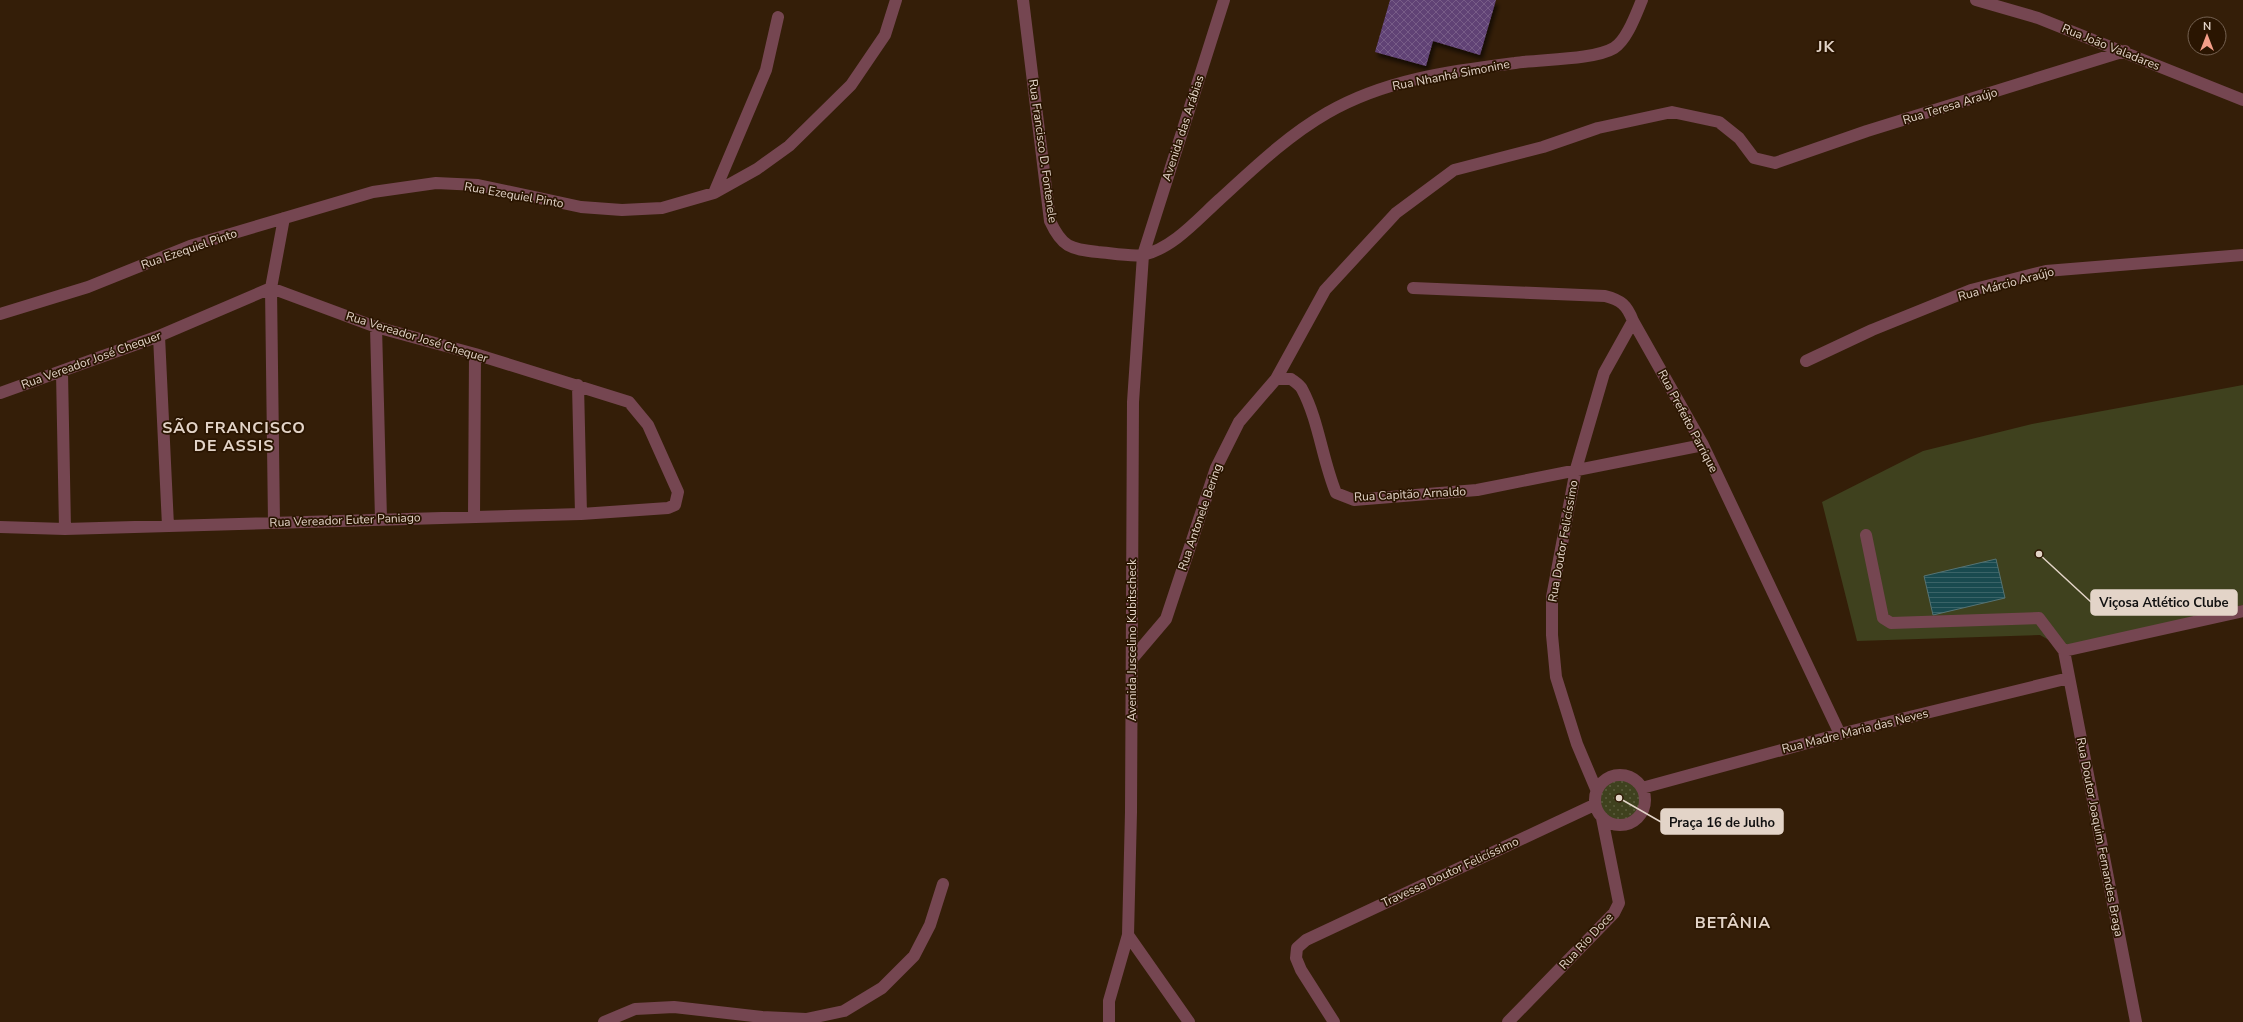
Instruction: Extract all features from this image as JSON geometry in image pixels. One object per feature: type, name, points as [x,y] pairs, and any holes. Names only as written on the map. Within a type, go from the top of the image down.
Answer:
[{"type":"street","name":"Rua Ezequiel Pinto","points":[[0,314],[88,287],[190,246],[373,192],[436,183],[478,185],[581,207],[622,210],[662,208],[714,193],[758,169],[789,146],[851,85],[885,35],[896,0]]},
{"type":"street","name":"Rua Francisco D. Fontenele","points":[[1023,0],[1050,221],[1057,238],[1069,247],[1085,251],[1142,255]]},
{"type":"street","name":"Avenida das Arábias","points":[[1142,255],[1224,0]]},
{"type":"street","name":"Rua Nhanhá Simonine","points":[[1142,255],[1173,241],[1279,146],[1327,113],[1378,88],[1441,74],[1602,52],[1615,47],[1629,30],[1642,0]]},
{"type":"street","name":"Rua João Valadares","points":[[1976,0],[2038,18],[2125,51],[2243,100]]},
{"type":"street","points":[[714,193],[766,70],[778,17]]},
{"type":"street","name":"Rua Teresa Araújo","points":[[1775,163],[1868,131],[2125,51]]},
{"type":"street","name":"Rua Antonele Bering","points":[[1132,659],[1166,619],[1216,468],[1239,422],[1276,379],[1326,290],[1396,213],[1454,170],[1543,147],[1598,128],[1672,112],[1719,122],[1740,138],[1754,158],[1775,163]]},
{"type":"street","points":[[274,523],[271,288],[284,218]]},
{"type":"street","name":"Avenida Juscelino Kubitscheck","points":[[1109,1022],[1109,1001],[1128,935],[1132,659],[1133,402],[1142,255]]},
{"type":"street","name":"Rua Márcio Araújo","points":[[1806,361],[1872,330],[1971,290],[2046,271],[2243,255]]},
{"type":"street","name":"Rua Vereador José Chequer","points":[[0,393],[159,336],[271,288],[376,327],[475,354],[629,402],[648,425],[678,492]]},
{"type":"street","name":"Rua Prefeito Parrique","points":[[1413,288],[1605,296],[1620,300],[1628,308],[1633,321],[1703,445],[1840,734]]},
{"type":"street","name":"Rua Doutor Felicíssimo","points":[[1596,789],[1577,744],[1556,677],[1552,635],[1552,597],[1576,469],[1604,373],[1633,321]]},
{"type":"street","points":[[376,327],[381,519]]},
{"type":"street","points":[[159,336],[168,526]]},
{"type":"street","points":[[474,516],[475,354]]},
{"type":"street","points":[[62,372],[65,529]]},
{"type":"street","name":"Rua Capitão Arnaldo","points":[[1276,379],[1291,379],[1302,388],[1313,417],[1328,474],[1336,492],[1354,500],[1477,490],[1576,469],[1703,445]]},
{"type":"street","points":[[578,385],[581,514]]},
{"type":"street","name":"Rua Vereador Euter Paniago","points":[[0,527],[65,529],[581,514],[668,508],[675,505],[678,492]]},
{"type":"street","points":[[1866,535],[1883,618],[1892,623],[2038,618],[2064,651],[2243,611]]},
{"type":"street","name":"Rua Doutor Joaquim Fernandes Braga","points":[[2064,651],[2136,1022]]},
{"type":"street","name":"Rua Madre Maria das Neves","points":[[1642,788],[1840,734],[2069,678]]},
{"type":"street","points":[[1623,775],[1631,777],[1642,788],[1645,804],[1642,811],[1632,823],[1616,825],[1602,818],[1594,805],[1596,789],[1608,778],[1623,775]]},
{"type":"street","name":"Travessa Doutor Felicíssimo","points":[[1334,1022],[1296,958],[1297,948],[1306,940],[1594,805]]},
{"type":"street","name":"Rua Rio Doce","points":[[1508,1022],[1614,913],[1619,903],[1602,818]]},
{"type":"street","points":[[604,1022],[635,1009],[674,1007],[762,1017],[806,1018],[844,1011],[882,988],[914,956],[930,925],[943,884]]},
{"type":"street","points":[[1128,935],[1189,1022]]},
{"type":"green space","points":[[2243,385],[2243,605],[2063,648],[2040,635],[1857,641],[1822,502],[1923,451],[2032,424]]},
{"type":"green space","points":[[1620,779],[1641,788],[1642,800],[1638,810],[1631,817],[1622,821],[1612,821],[1604,817],[1598,808],[1597,795],[1606,783]]},
{"type":"water","points":[[1996,559],[2005,598],[1933,615],[1924,576]]},
{"type":"building","points":[[1390,0],[1496,0],[1480,55],[1433,41],[1426,66],[1375,52]]},
{"type":"place","name":"Viçosa Atlético Clube","points":[[2039,554]]},
{"type":"place","name":"Praça 16 de Julho","points":[[1619,798]]},
{"type":"district","name":"JK","points":[[1826,47]]},
{"type":"district","name":"SÃO FRANCISCO DE ASSIS","points":[[234,437]]},
{"type":"district","name":"BETÂNIA","points":[[1733,923]]}]
